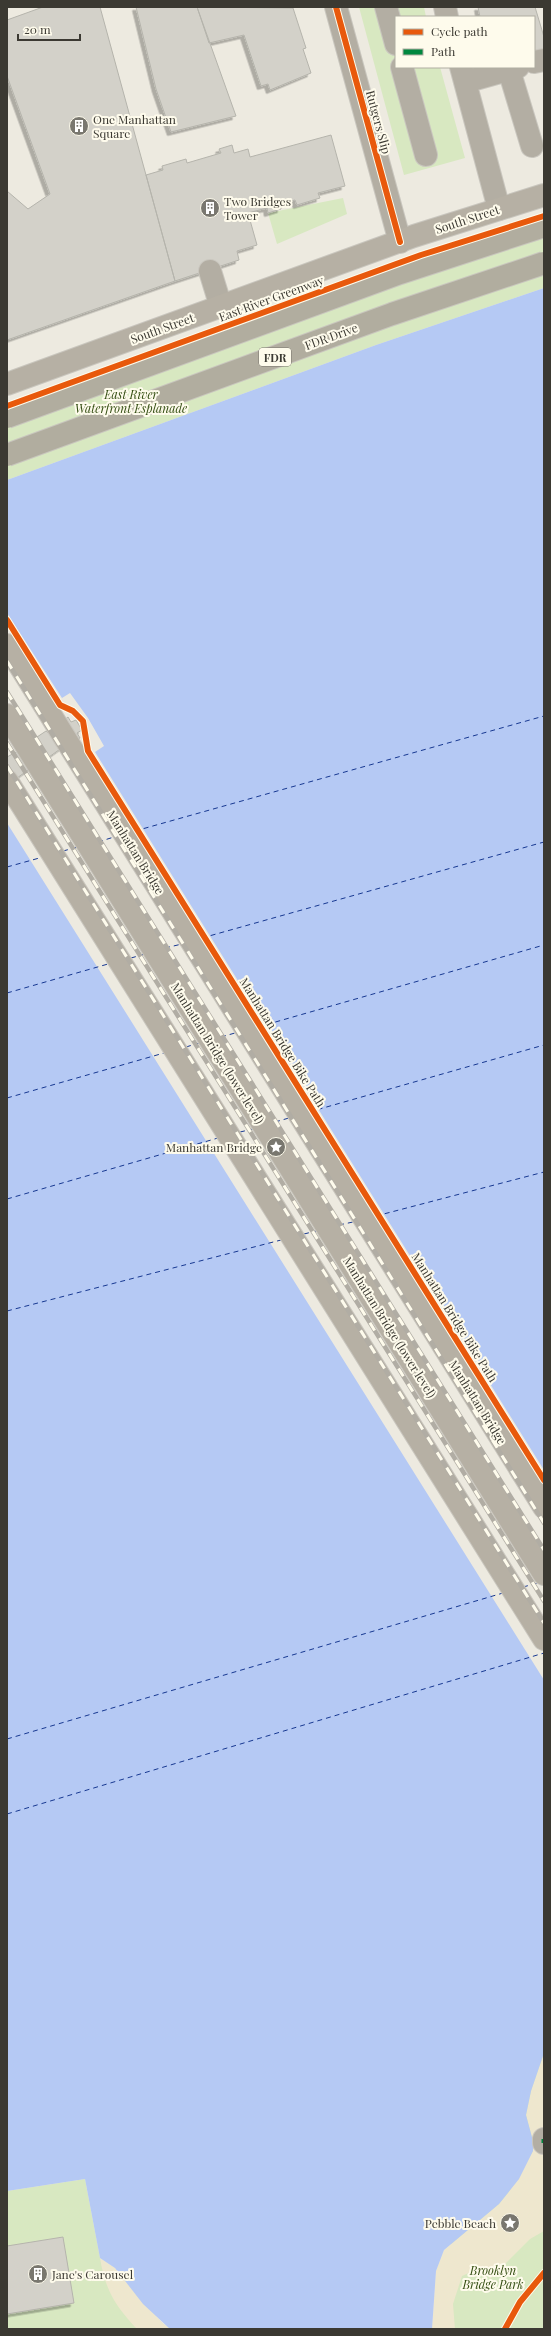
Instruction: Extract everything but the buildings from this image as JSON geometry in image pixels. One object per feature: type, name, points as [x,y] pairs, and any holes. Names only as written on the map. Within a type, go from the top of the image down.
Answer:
[{"type":"highway","points":[[7,417],[400,273],[544,226]]},
{"type":"highway","name":"FDR Drive","points":[[7,455],[384,317],[544,263]]},
{"type":"main road","name":"South Street","points":[[7,384],[400,242],[544,195]]},
{"type":"main road","name":"Manhattan Bridge","points":[[7,645],[544,1507]]},
{"type":"main road","name":"Manhattan Bridge (lower level)","points":[[7,715],[544,1574]]},
{"type":"main road","points":[[7,781],[544,1639]]},
{"type":"street","name":"Rutgers Slip","points":[[336,7],[400,242]]},
{"type":"street","points":[[386,7],[395,40]]},
{"type":"street","points":[[402,68],[426,155]]},
{"type":"street","points":[[499,209],[463,75],[514,68],[532,146]]},
{"type":"street","points":[[210,271],[221,307]]},
{"type":"green space","points":[[359,7],[424,7],[426,16],[395,16],[395,68],[440,68],[465,158],[404,175]]},
{"type":"green space","points":[[343,198],[347,214],[277,244],[268,213]]},
{"type":"green space","name":"East River Waterfront Esplanade","points":[[544,222],[544,288],[376,345],[7,480],[7,411]]},
{"type":"green space","name":"Brooklyn Bridge Park","points":[[544,2053],[544,2329],[432,2329],[451,2244]]},
{"type":"green space","points":[[85,2179],[100,2258],[162,2323],[170,2329],[7,2329],[7,2191]]},
{"type":"sand","points":[[544,2053],[544,2231],[530,2239],[490,2279],[486,2272],[475,2270],[462,2276],[453,2304],[455,2329],[432,2329],[436,2271],[444,2250],[499,2204],[508,2193],[533,2151],[533,2141],[526,2115],[531,2091]]},
{"type":"sand","points":[[100,2258],[115,2268],[162,2323],[170,2329],[137,2329],[123,2313],[112,2296],[105,2279]]},
{"type":"water","points":[[544,288],[544,2053],[531,2091],[526,2115],[533,2141],[533,2151],[519,2179],[499,2204],[444,2250],[436,2271],[432,2329],[170,2329],[143,2304],[115,2268],[100,2258],[85,2179],[7,2191],[7,480],[376,345]]},
{"type":"pier","name":"Manhattan Bridge","points":[[7,613],[62,698],[70,693],[88,718],[104,746],[95,752],[544,1470],[544,1680],[7,823]]},
{"type":"ferry route","points":[[135,831],[544,716]]},
{"type":"ferry route","points":[[98,842],[114,837]]},
{"type":"ferry route","points":[[202,938],[544,842]]},
{"type":"ferry route","points":[[63,851],[78,847]]},
{"type":"ferry route","points":[[7,867],[43,857]]},
{"type":"ferry route","points":[[165,948],[182,944]]},
{"type":"ferry route","points":[[258,1027],[544,945]]},
{"type":"ferry route","points":[[131,958],[145,954]]},
{"type":"ferry route","points":[[7,993],[108,964]]},
{"type":"ferry route","points":[[221,1037],[235,1033]]},
{"type":"ferry route","points":[[186,1047],[199,1043]]},
{"type":"ferry route","points":[[309,1112],[544,1045]]},
{"type":"ferry route","points":[[7,1098],[164,1053]]},
{"type":"ferry route","points":[[275,1122],[289,1118]]},
{"type":"ferry route","points":[[240,1132],[253,1129]]},
{"type":"ferry route","points":[[7,1199],[218,1138]]},
{"type":"ferry route","points":[[376,1216],[544,1172]]},
{"type":"ferry route","points":[[339,1225],[353,1222]]},
{"type":"ferry route","points":[[304,1234],[316,1231]]},
{"type":"ferry route","points":[[7,1311],[281,1240]]},
{"type":"ferry route","points":[[523,1587],[538,1583]]},
{"type":"ferry route","points":[[7,1739],[503,1593]]},
{"type":"ferry route","points":[[7,1814],[544,1653]]},
{"type":"railway","points":[[7,661],[544,1523]]},
{"type":"railway","points":[[7,692],[544,1550]]},
{"type":"railway","points":[[7,743],[544,1601]]},
{"type":"railway","points":[[7,766],[544,1623]]},
{"type":"cycle path","points":[[336,7],[400,242]]},
{"type":"cycle path","name":"East River Greenway","points":[[7,406],[421,255],[544,216]]},
{"type":"cycle path","name":"Manhattan Bridge Bike Path","points":[[7,620],[60,705],[73,711],[83,721],[88,751],[544,1480]]},
{"type":"cycle path","points":[[505,2329],[520,2302],[544,2273]]},
{"type":"place","name":"One Manhattan Square","points":[[79,126]]},
{"type":"place","name":"Two Bridges Tower","points":[[210,208]]},
{"type":"place","name":"Manhattan Bridge","points":[[276,1147]]},
{"type":"place","name":"Pebble Beach","points":[[510,2223]]},
{"type":"place","name":"Jane's Carousel","points":[[38,2274]]}]
